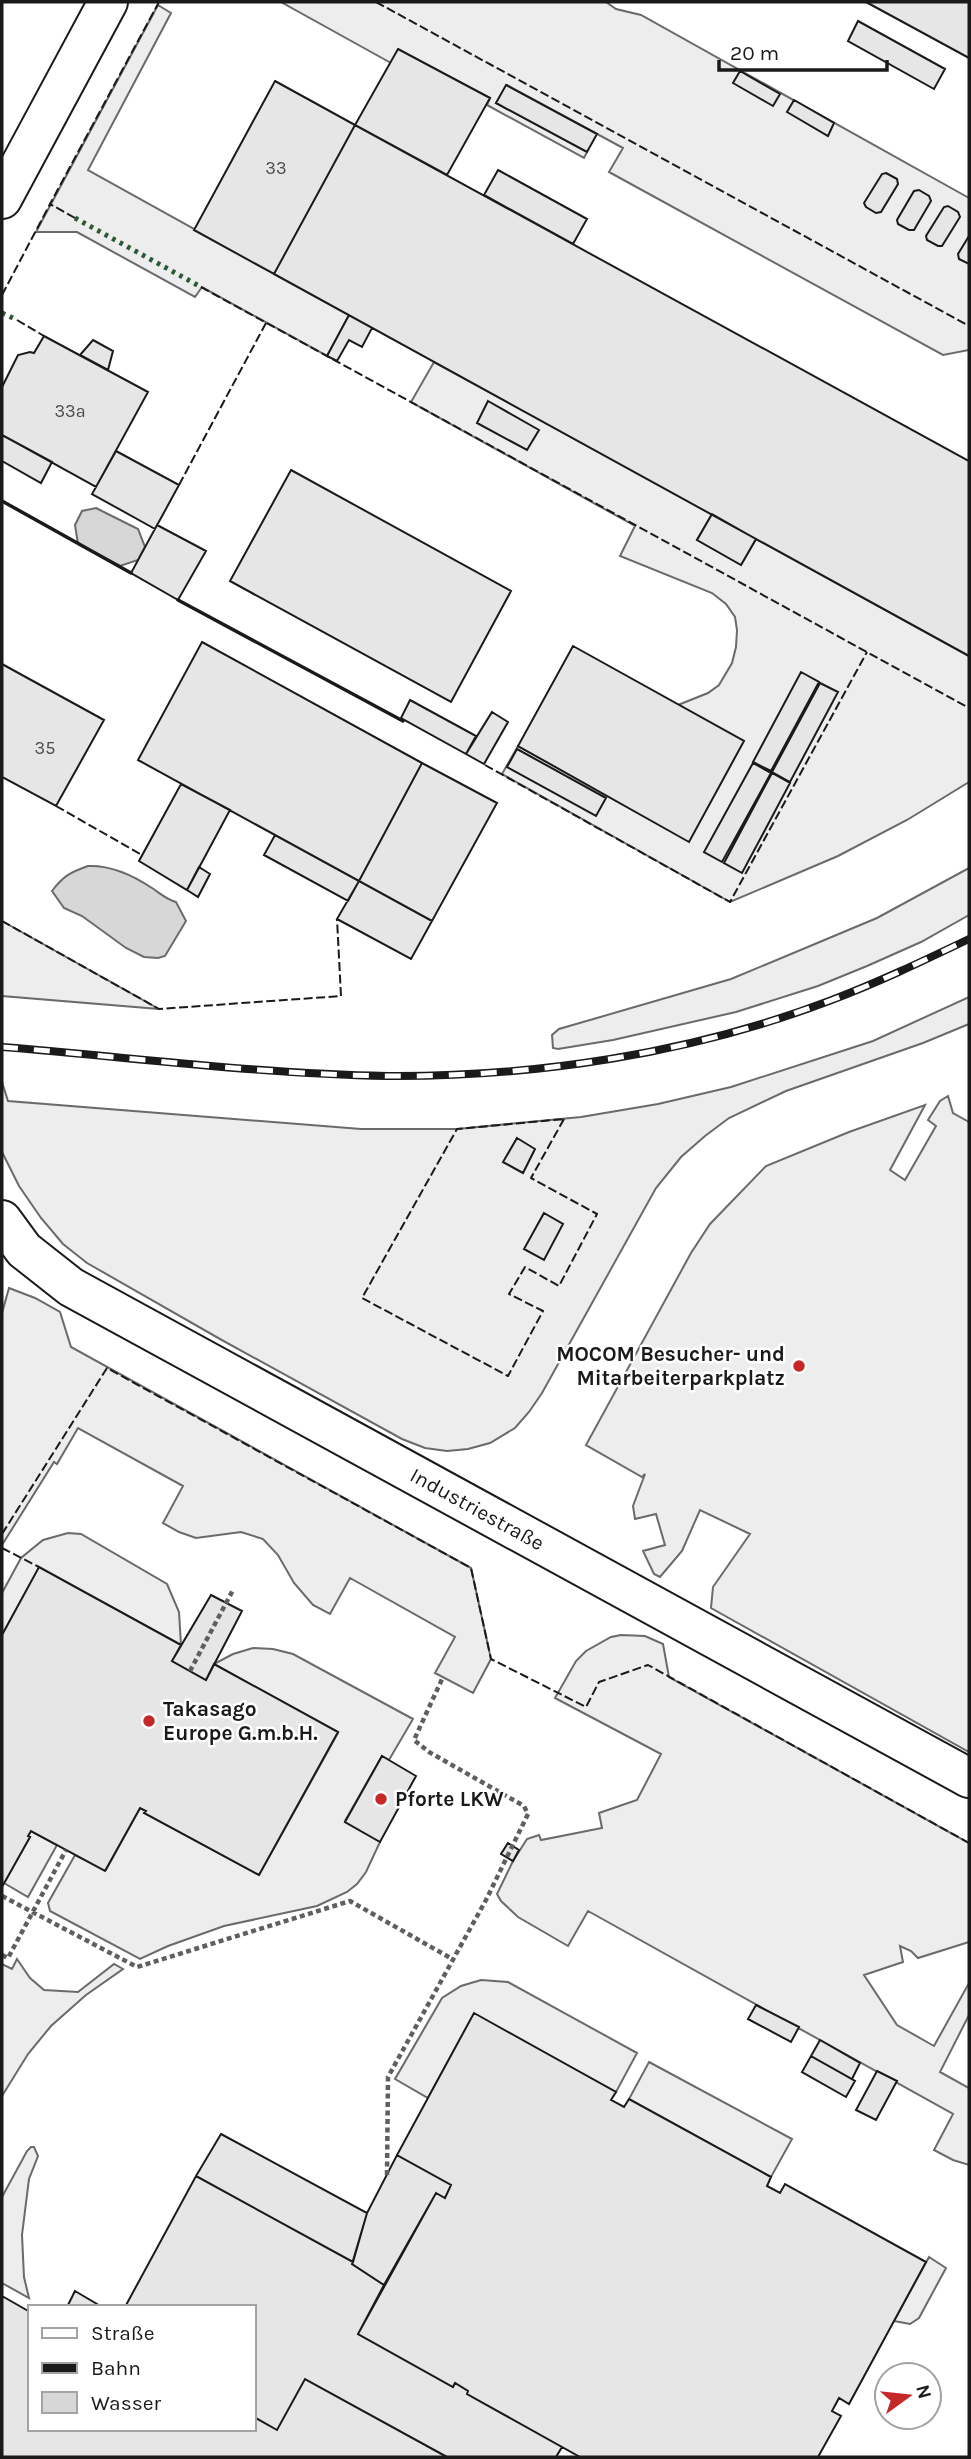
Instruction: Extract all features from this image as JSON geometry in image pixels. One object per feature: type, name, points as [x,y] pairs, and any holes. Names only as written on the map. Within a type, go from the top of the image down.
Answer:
[{"type":"street","points":[[2,199],[108,2]]},
{"type":"street","name":"Industriestraße","points":[[2,1220],[24,1250],[71,1287],[969,1778]]},
{"type":"path","points":[[190,1671],[233,1590]]},
{"type":"path","points":[[387,2175],[388,2077],[486,1900],[528,1814],[524,1806],[429,1752],[414,1740],[443,1678]]},
{"type":"path","points":[[2,1955],[8,1958],[66,1850]]},
{"type":"path","points":[[2,1896],[137,1967],[350,1901],[454,1959]]},
{"type":"shaded area","points":[[281,2],[606,2],[616,9],[641,15],[969,198],[969,350],[943,355],[609,172],[623,148],[507,85],[496,103],[587,152],[584,158],[487,105],[490,98],[398,50],[391,63]]},
{"type":"shaded area","points":[[158,5],[171,13],[88,170],[349,315],[327,356],[202,287],[195,297],[77,232],[36,232]]},
{"type":"shaded area","points":[[434,362],[712,514],[697,540],[741,565],[756,539],[969,656],[969,782],[907,820],[838,856],[730,902],[502,774],[518,746],[689,841],[678,705],[708,693],[719,685],[732,663],[736,647],[735,617],[726,604],[712,593],[620,556],[635,526],[411,402]]},
{"type":"shaded area","points":[[969,868],[969,915],[921,942],[867,966],[818,986],[736,1012],[613,1040],[553,1048],[552,1035],[559,1029],[731,979],[877,918]]},
{"type":"shaded area","points":[[2,921],[159,1009],[2,996]]},
{"type":"shaded area","points":[[969,997],[969,1024],[786,1091],[729,1118],[681,1157],[656,1188],[529,1412],[515,1428],[490,1443],[468,1449],[447,1451],[425,1448],[402,1439],[87,1263],[63,1244],[41,1218],[19,1186],[2,1152],[2,1082],[8,1101],[361,1129],[457,1129],[581,1117],[658,1104],[731,1087],[873,1041]]},
{"type":"shaded area","name":"MOCOM Besucher- und Mitarbeiterparkplatz","points":[[948,1096],[953,1113],[969,1122],[969,1752],[711,1608],[713,1587],[750,1534],[700,1510],[682,1551],[660,1577],[654,1574],[643,1551],[665,1545],[656,1514],[635,1519],[633,1506],[645,1474],[642,1477],[586,1445],[691,1253],[710,1224],[766,1166],[925,1105],[890,1170],[905,1180],[936,1126],[928,1120],[940,1101]]},
{"type":"shaded area","points":[[9,1288],[60,1312],[71,1347],[471,1568],[491,1659],[473,1693],[435,1673],[455,1637],[350,1578],[330,1614],[313,1605],[294,1583],[278,1555],[263,1539],[241,1532],[196,1538],[179,1532],[163,1523],[183,1486],[78,1428],[2,1545],[2,1313]]},
{"type":"shaded area","points":[[68,1533],[81,1534],[167,1584],[179,1612],[181,1645],[39,1568],[2,1635],[2,1593],[21,1558],[43,1540]]},
{"type":"shaded area","points":[[645,1636],[663,1644],[669,1677],[969,1843],[969,1942],[918,1958],[900,1946],[903,1962],[864,1975],[897,2025],[934,2046],[969,1983],[969,2015],[940,2072],[969,2088],[969,2165],[934,2150],[953,2114],[588,1911],[568,1946],[518,1917],[501,1901],[497,1894],[527,1839],[539,1835],[541,1840],[602,1828],[599,1813],[637,1800],[661,1754],[555,1698],[576,1661],[586,1651],[611,1637]]},
{"type":"shaded area","points":[[253,1648],[293,1654],[413,1719],[389,1760],[382,1756],[345,1821],[380,1842],[366,1872],[357,1884],[347,1892],[317,1906],[224,1926],[140,1959],[50,1911],[48,1903],[75,1855],[106,1870],[140,1808],[259,1875],[338,1733],[214,1664]]},
{"type":"shaded area","points":[[31,1831],[57,1845],[28,1897],[4,1883]]},
{"type":"shaded area","points":[[17,1959],[30,1978],[44,1990],[78,1992],[114,1964],[123,1969],[86,1995],[51,2026],[28,2054],[2,2096],[2,1964],[12,1969]]},
{"type":"shaded area","points":[[481,1980],[508,1982],[637,2053],[616,2092],[474,2014],[428,2098],[395,2079],[442,1998],[461,1986]]},
{"type":"shaded area","points":[[649,2062],[792,2139],[771,2177],[629,2099]]},
{"type":"shaded area","points":[[31,2147],[34,2147],[38,2156],[29,2179],[22,2235],[24,2277],[29,2298],[2,2283],[2,2197]]},
{"type":"shaded area","points":[[929,2257],[946,2268],[919,2318],[910,2324],[894,2321]]},
{"type":"water","points":[[96,508],[138,529],[145,547],[138,560],[120,566],[78,544],[75,525],[82,511]]},
{"type":"water","points":[[88,866],[122,872],[176,902],[186,921],[165,956],[144,957],[126,948],[82,916],[64,908],[52,891],[68,875]]},
{"type":"building","points":[[866,2],[969,2],[969,58]]},
{"type":"building","points":[[858,21],[945,69],[934,89],[848,41]]},
{"type":"building","points":[[398,49],[490,98],[447,175],[355,125]]},
{"type":"building","points":[[740,71],[780,94],[773,106],[733,83]]},
{"type":"building","points":[[275,81],[355,125],[274,274],[194,230]]},
{"type":"building","points":[[506,85],[597,134],[587,152],[496,103]]},
{"type":"building","points":[[794,100],[834,123],[828,136],[787,112]]},
{"type":"building","points":[[355,125],[969,461],[969,656],[274,274]]},
{"type":"building","points":[[498,170],[587,219],[573,244],[484,195]]},
{"type":"building","points":[[886,173],[897,179],[898,184],[881,212],[876,213],[864,203],[882,174]]},
{"type":"building","points":[[919,190],[929,196],[931,201],[914,230],[909,230],[898,224],[897,220],[914,191]]},
{"type":"building","points":[[948,206],[958,212],[960,217],[942,246],[938,246],[927,240],[926,236],[944,207]]},
{"type":"building","points":[[969,236],[969,264],[959,259],[958,254]]},
{"type":"building","points":[[349,315],[372,328],[362,347],[349,340],[337,361],[327,356]]},
{"type":"building","points":[[44,336],[148,392],[96,487],[2,435],[2,387],[18,355],[34,353]]},
{"type":"building","points":[[93,340],[113,351],[108,370],[80,355]]},
{"type":"building","points":[[488,401],[539,430],[527,450],[477,423]]},
{"type":"building","points":[[2,435],[52,462],[41,483],[2,461]]},
{"type":"building","points":[[116,451],[179,485],[155,529],[92,494]]},
{"type":"building","points":[[291,470],[511,591],[451,702],[230,581]]},
{"type":"building","points":[[712,514],[756,539],[741,565],[697,540]]},
{"type":"building","points":[[157,525],[206,551],[178,600],[131,573]]},
{"type":"building","points":[[202,642],[422,763],[359,881],[138,760]]},
{"type":"building","points":[[573,646],[744,741],[689,842],[518,746]]},
{"type":"building","points":[[2,664],[104,720],[56,806],[2,777]]},
{"type":"building","points":[[801,672],[819,682],[771,771],[753,762]]},
{"type":"building","points":[[820,683],[838,692],[790,782],[772,772]]},
{"type":"building","points":[[410,700],[476,736],[466,754],[401,718]]},
{"type":"building","points":[[492,712],[508,722],[484,764],[466,754]]},
{"type":"building","points":[[517,749],[606,798],[596,816],[507,767]]},
{"type":"building","points":[[422,763],[497,803],[432,921],[359,881]]},
{"type":"building","points":[[753,763],[771,773],[722,862],[704,852]]},
{"type":"building","points":[[772,773],[790,783],[742,873],[724,863]]},
{"type":"building","points":[[181,784],[230,810],[187,890],[139,861]]},
{"type":"building","points":[[275,835],[359,881],[348,901],[264,855]]},
{"type":"building","points":[[199,867],[210,874],[198,897],[187,890]]},
{"type":"building","points":[[359,881],[432,921],[411,959],[337,919]]},
{"type":"building","points":[[517,1138],[535,1149],[523,1173],[503,1162]]},
{"type":"building","points":[[544,1213],[563,1224],[544,1260],[524,1249]]},
{"type":"building","points":[[39,1567],[181,1645],[172,1661],[206,1680],[214,1664],[338,1732],[259,1875],[144,1813],[146,1811],[140,1808],[105,1871],[31,1831],[2,1887],[2,1635]]},
{"type":"building","points":[[211,1595],[242,1611],[206,1680],[172,1661]]},
{"type":"building","name":"Pforte LKW","points":[[382,1756],[416,1776],[380,1842],[345,1822]]},
{"type":"building","points":[[508,1843],[519,1850],[513,1861],[501,1854]]},
{"type":"building","points":[[756,2005],[799,2027],[791,2042],[748,2019]]},
{"type":"building","points":[[474,2013],[616,2092],[611,2100],[624,2107],[629,2099],[771,2177],[767,2186],[780,2193],[785,2184],[926,2262],[849,2404],[839,2398],[832,2411],[841,2416],[818,2457],[580,2457],[467,2394],[468,2391],[455,2383],[453,2387],[358,2334],[436,2193],[445,2198],[451,2185],[397,2155]]},
{"type":"building","points":[[820,2040],[860,2063],[852,2079],[811,2056]]},
{"type":"building","points":[[811,2056],[855,2081],[846,2097],[802,2072]]},
{"type":"building","points":[[877,2071],[897,2081],[876,2120],[856,2110]]},
{"type":"building","points":[[221,2134],[367,2213],[353,2262],[196,2176]]},
{"type":"building","points":[[397,2155],[451,2185],[445,2198],[436,2193],[384,2285],[352,2264],[367,2213]]},
{"type":"building","points":[[196,2176],[353,2262],[352,2264],[384,2285],[358,2334],[453,2387],[455,2383],[468,2391],[467,2394],[562,2447],[556,2457],[447,2457],[305,2379],[277,2430],[256,2418],[256,2305],[126,2305]]},
{"type":"building","points":[[75,2291],[99,2305],[68,2305]]},
{"type":"building","points":[[2,2296],[28,2311],[28,2431],[256,2431],[256,2418],[277,2430],[305,2379],[447,2457],[2,2457]]},
{"type":"railway","points":[[2,1047],[339,1075],[443,1075],[555,1067],[667,1048],[776,1019],[865,987],[969,939]]},
{"type":"hedge","points":[[75,218],[201,287]]},
{"type":"hedge","points":[[2,313],[17,320]]},
{"type":"fence","points":[[75,218],[50,204],[159,2]]},
{"type":"fence","points":[[376,2],[969,326]]},
{"type":"fence","points":[[2,295],[50,204]]},
{"type":"fence","points":[[201,287],[969,708]]},
{"type":"fence","points":[[17,320],[44,336]]},
{"type":"fence","points":[[179,485],[266,323]]},
{"type":"fence","points":[[485,765],[730,902],[867,652]]},
{"type":"fence","points":[[56,806],[142,855]]},
{"type":"fence","points":[[2,921],[159,1009],[341,996],[337,919]]},
{"type":"fence","points":[[564,1119],[531,1178],[597,1214],[559,1286],[525,1267],[509,1294],[543,1311],[508,1376],[362,1298],[457,1129],[564,1119]]},
{"type":"fence","points":[[2,1534],[107,1368],[471,1568],[491,1659],[586,1707],[599,1682],[648,1665],[969,1843]]},
{"type":"fence","points":[[2,1548],[39,1567]]},
{"type":"wall","points":[[2,501],[131,573]]},
{"type":"wall","points":[[178,600],[403,721]]},
{"type":"place","name":"MOCOM Besucher- und Mitarbeiterparkplatz","points":[[799,1366]]},
{"type":"place","name":"Takasago Europe G.m.b.H.","points":[[149,1721]]},
{"type":"place","name":"Pforte LKW","points":[[381,1799]]}]
